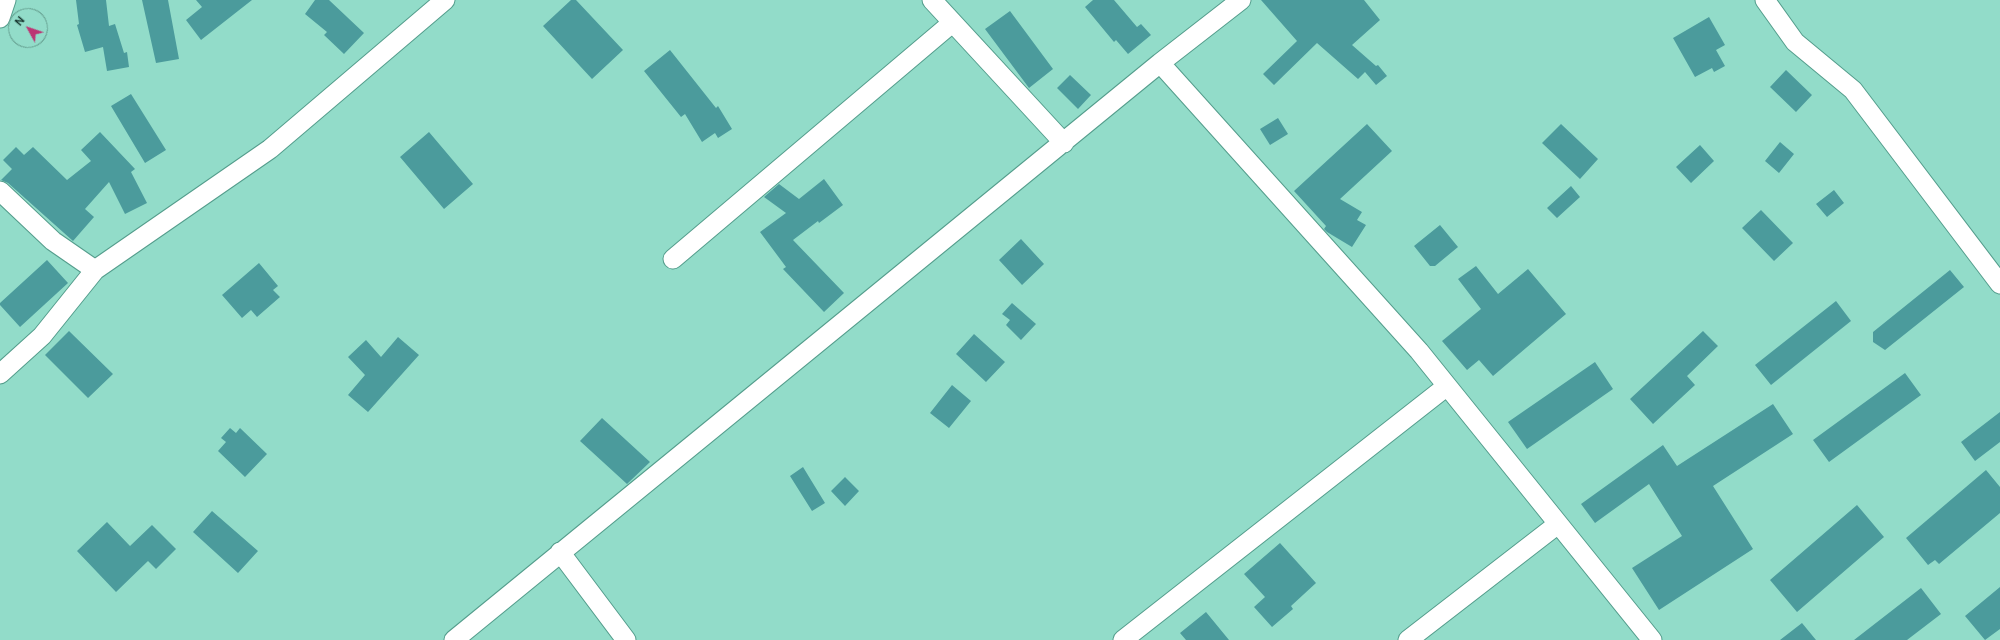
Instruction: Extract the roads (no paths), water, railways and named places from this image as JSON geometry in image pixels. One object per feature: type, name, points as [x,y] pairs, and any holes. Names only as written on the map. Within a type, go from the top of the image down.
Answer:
[{"type":"street","points":[[0,18],[6,0]]},
{"type":"street","points":[[0,374],[42,336],[95,270],[270,150],[444,0]]},
{"type":"street","points":[[932,0],[1064,143]]},
{"type":"street","points":[[454,640],[1160,63],[1241,0]]},
{"type":"street","points":[[1765,0],[1795,42],[1853,90],[2000,284]]},
{"type":"street","points":[[673,259],[952,23]]},
{"type":"street","points":[[1160,63],[1418,351],[1652,640]]},
{"type":"street","points":[[0,191],[53,241],[95,270]]},
{"type":"street","points":[[1123,640],[1447,386]]},
{"type":"street","points":[[1408,640],[1558,524]]},
{"type":"street","points":[[560,552],[626,640]]}]
